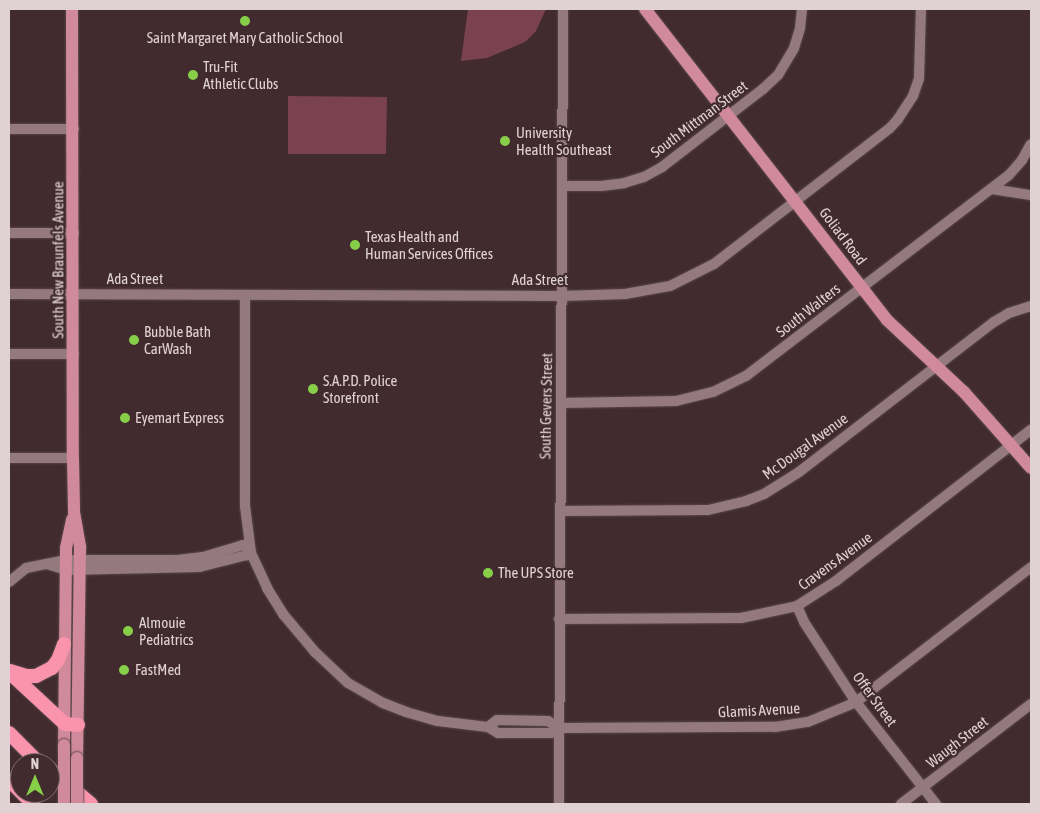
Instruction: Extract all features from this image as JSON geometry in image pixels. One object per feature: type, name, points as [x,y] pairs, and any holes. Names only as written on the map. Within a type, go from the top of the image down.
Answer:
[{"type":"highway","points":[[9,671],[26,676],[36,676],[52,668],[58,660],[64,644]]},
{"type":"highway","points":[[9,671],[71,725]]},
{"type":"highway","points":[[11,735],[29,753]]},
{"type":"highway","points":[[11,735],[32,753]]},
{"type":"highway","points":[[60,778],[91,804]]},
{"type":"highway","points":[[60,785],[78,804]]},
{"type":"main road","name":"South New Braunfels Avenue","points":[[64,804],[64,745],[71,725],[74,512],[74,129],[72,9]]},
{"type":"main road","name":"Goliad Road","points":[[646,9],[898,332],[964,392],[1031,468]]},
{"type":"main road","name":"South New Braunfels Avenue","points":[[73,565],[64,644],[71,725],[77,758],[78,804]]},
{"type":"street","name":"South Gevers Street","points":[[559,804],[563,9]]},
{"type":"street","name":"South Mittman Street","points":[[562,186],[609,186],[644,177],[662,167],[771,82],[784,67],[798,38],[802,9]]},
{"type":"street","name":"Ada Street","points":[[9,294],[562,296],[641,293],[686,280],[714,264],[796,201],[890,128],[904,112],[913,96],[919,79],[921,9]]},
{"type":"street","points":[[9,128],[74,129]]},
{"type":"street","name":"South Walters","points":[[561,403],[658,403],[686,400],[713,392],[754,370],[992,189],[1016,168],[1031,144]]},
{"type":"street","points":[[992,189],[1031,195]]},
{"type":"street","points":[[9,233],[74,233]]},
{"type":"street","points":[[9,582],[26,568],[48,564],[73,565],[178,560],[203,557],[243,545],[250,548],[245,506],[245,295]]},
{"type":"street","name":"Mc Dougal Avenue","points":[[560,511],[708,510],[746,501],[778,487],[799,472],[1001,317],[1031,306]]},
{"type":"street","points":[[9,354],[74,354]]},
{"type":"street","name":"Cravens Avenue","points":[[559,619],[742,618],[797,606],[836,581],[1031,430]]},
{"type":"street","points":[[9,458],[73,458]]},
{"type":"street","name":"Glamis Avenue","points":[[250,548],[267,588],[283,614],[315,652],[348,683],[406,712],[438,721],[488,727],[497,720],[548,721],[559,728],[774,727],[792,726],[825,717],[856,702],[1031,567]]},
{"type":"street","name":"Offer Street","points":[[797,606],[804,622],[856,702],[936,804]]},
{"type":"street","name":"Waugh Street","points":[[901,804],[1031,704]]},
{"type":"shaded area","points":[[468,9],[546,9],[536,31],[525,42],[487,58],[461,61]]},
{"type":"shaded area","points":[[288,96],[387,97],[386,154],[288,154]]},
{"type":"place","name":"Saint Margaret Mary Catholic School","points":[[245,21]]},
{"type":"place","name":"Tru-Fit Athletic Clubs","points":[[193,75]]},
{"type":"place","name":"University Health Southeast","points":[[505,141]]},
{"type":"place","name":"Texas Health and Human Services Offices","points":[[355,245]]},
{"type":"place","name":"Bubble Bath CarWash","points":[[134,340]]},
{"type":"place","name":"S.A.P.D. Police Storefront","points":[[313,389]]},
{"type":"place","name":"Eyemart Express","points":[[125,418]]},
{"type":"place","name":"The UPS Store","points":[[488,573]]},
{"type":"place","name":"Almouie Pediatrics","points":[[128,631]]},
{"type":"place","name":"FastMed","points":[[124,670]]}]
